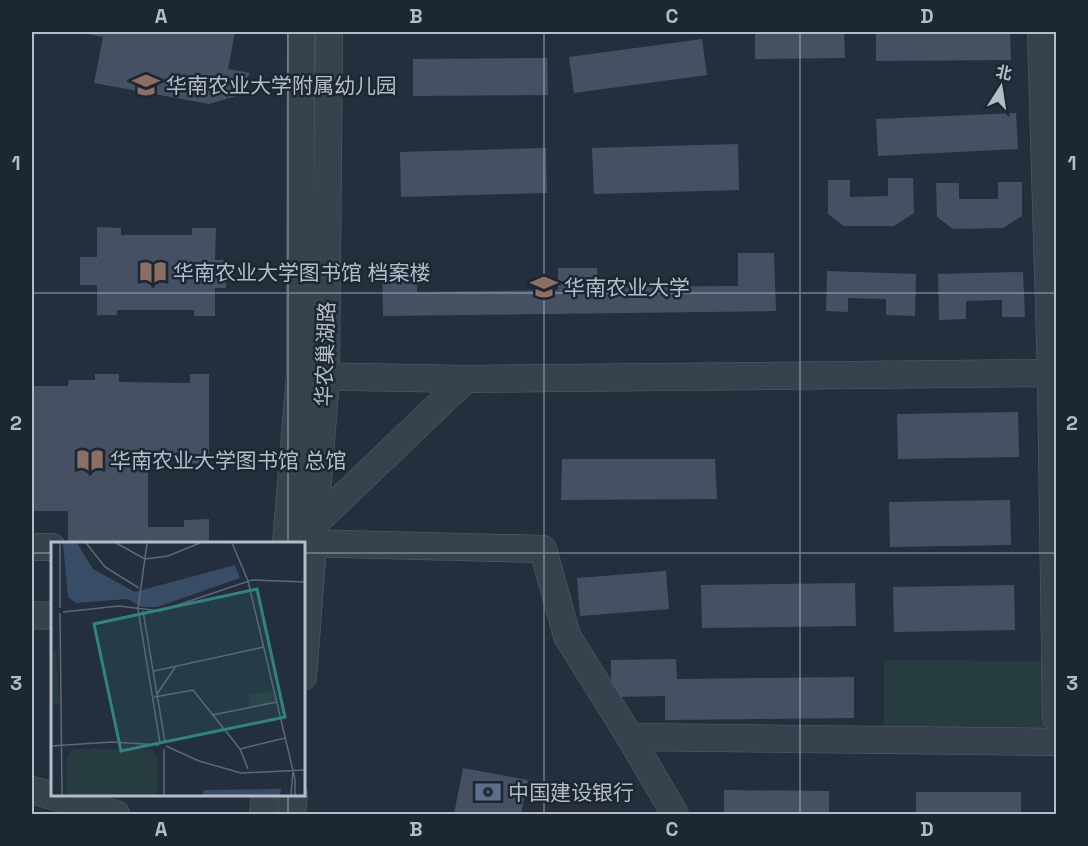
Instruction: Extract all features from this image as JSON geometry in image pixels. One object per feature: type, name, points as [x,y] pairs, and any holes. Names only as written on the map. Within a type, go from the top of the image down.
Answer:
[{"type":"street","name":"华农巢湖路","points":[[286,542],[300,376],[301,32]]},
{"type":"street","name":"华农巢湖路","points":[[304,657],[310,537],[326,376],[329,32]]},
{"type":"street","points":[[1041,32],[1051,373],[1056,717]]},
{"type":"street","points":[[300,376],[466,379],[1051,373]]},
{"type":"street","points":[[310,537],[466,379]]},
{"type":"street","points":[[290,542],[310,537],[543,549],[567,636],[675,814]]},
{"type":"street","points":[[32,547],[51,547]]},
{"type":"street","points":[[32,615],[51,616]]},
{"type":"street","points":[[630,737],[1056,742]]},
{"type":"street","points":[[32,790],[116,814]]},
{"type":"street","points":[[263,814],[265,795]]},
{"type":"street","points":[[292,814],[294,795]]},
{"type":"green space","points":[[884,660],[1055,661],[1054,737],[884,737]]},
{"type":"building","points":[[77,32],[235,32],[228,69],[250,73],[236,96],[209,104],[94,83],[103,37]]},
{"type":"building","points":[[755,32],[844,32],[845,58],[755,59]]},
{"type":"building","points":[[876,32],[1010,32],[1011,60],[876,61]]},
{"type":"building","points":[[702,39],[707,75],[574,93],[569,57]]},
{"type":"building","points":[[547,58],[548,95],[413,96],[413,59]]},
{"type":"building","points":[[1016,113],[1018,149],[878,156],[876,119]]},
{"type":"building","points":[[738,144],[739,190],[594,194],[592,148]]},
{"type":"building","points":[[546,148],[547,193],[401,197],[400,152]]},
{"type":"building","points":[[888,178],[913,178],[914,213],[894,226],[844,226],[828,214],[828,180],[850,180],[850,197],[888,196]]},
{"type":"building","points":[[998,182],[1022,182],[1022,216],[1003,228],[953,229],[937,217],[936,183],[959,183],[959,199],[998,199]]},
{"type":"building","name":"华南农业大学图书馆 档案楼","points":[[97,227],[121,228],[121,235],[192,235],[192,228],[216,228],[215,260],[226,260],[226,288],[215,288],[215,316],[194,316],[194,310],[117,310],[117,315],[97,315],[97,285],[80,285],[80,257],[97,257]]},
{"type":"building","points":[[738,253],[774,253],[776,311],[383,316],[382,264],[417,264],[417,292],[558,290],[558,268],[597,268],[598,287],[738,286]]},
{"type":"building","points":[[827,271],[916,274],[915,316],[886,315],[886,299],[848,298],[848,312],[826,311]]},
{"type":"building","points":[[1023,272],[1025,317],[1002,317],[1002,300],[966,301],[966,319],[939,320],[938,274]]},
{"type":"building","name":"华南农业大学图书馆 总馆","points":[[95,374],[119,374],[119,382],[190,383],[190,374],[209,374],[209,464],[186,463],[186,456],[148,456],[148,527],[184,527],[184,520],[209,519],[209,542],[68,542],[68,511],[32,511],[32,386],[68,386],[69,380],[95,380]]},
{"type":"building","points":[[1018,412],[1019,457],[898,459],[897,414]]},
{"type":"building","points":[[562,459],[715,459],[717,499],[561,500]]},
{"type":"building","points":[[1010,500],[1011,545],[890,547],[889,502]]},
{"type":"building","points":[[666,571],[669,609],[580,616],[577,578]]},
{"type":"building","points":[[855,583],[856,626],[702,628],[701,585]]},
{"type":"building","points":[[1014,585],[1015,630],[894,632],[893,587]]},
{"type":"building","points":[[676,659],[677,679],[854,677],[854,718],[665,720],[665,696],[611,697],[611,660]]},
{"type":"building","points":[[463,768],[528,780],[521,814],[454,814]]},
{"type":"building","points":[[724,790],[829,791],[829,814],[724,814]]},
{"type":"building","points":[[916,792],[1021,792],[1021,814],[916,814]]},
{"type":"place","name":"华南农业大学附属幼儿园","points":[[146,85]]},
{"type":"place","name":"华南农业大学图书馆 档案楼","points":[[153,272]]},
{"type":"place","name":"华南农业大学","points":[[544,287]]},
{"type":"place","name":"华南农业大学图书馆 总馆","points":[[90,460]]},
{"type":"place","name":"中国建设银行","points":[[488,792]]}]
